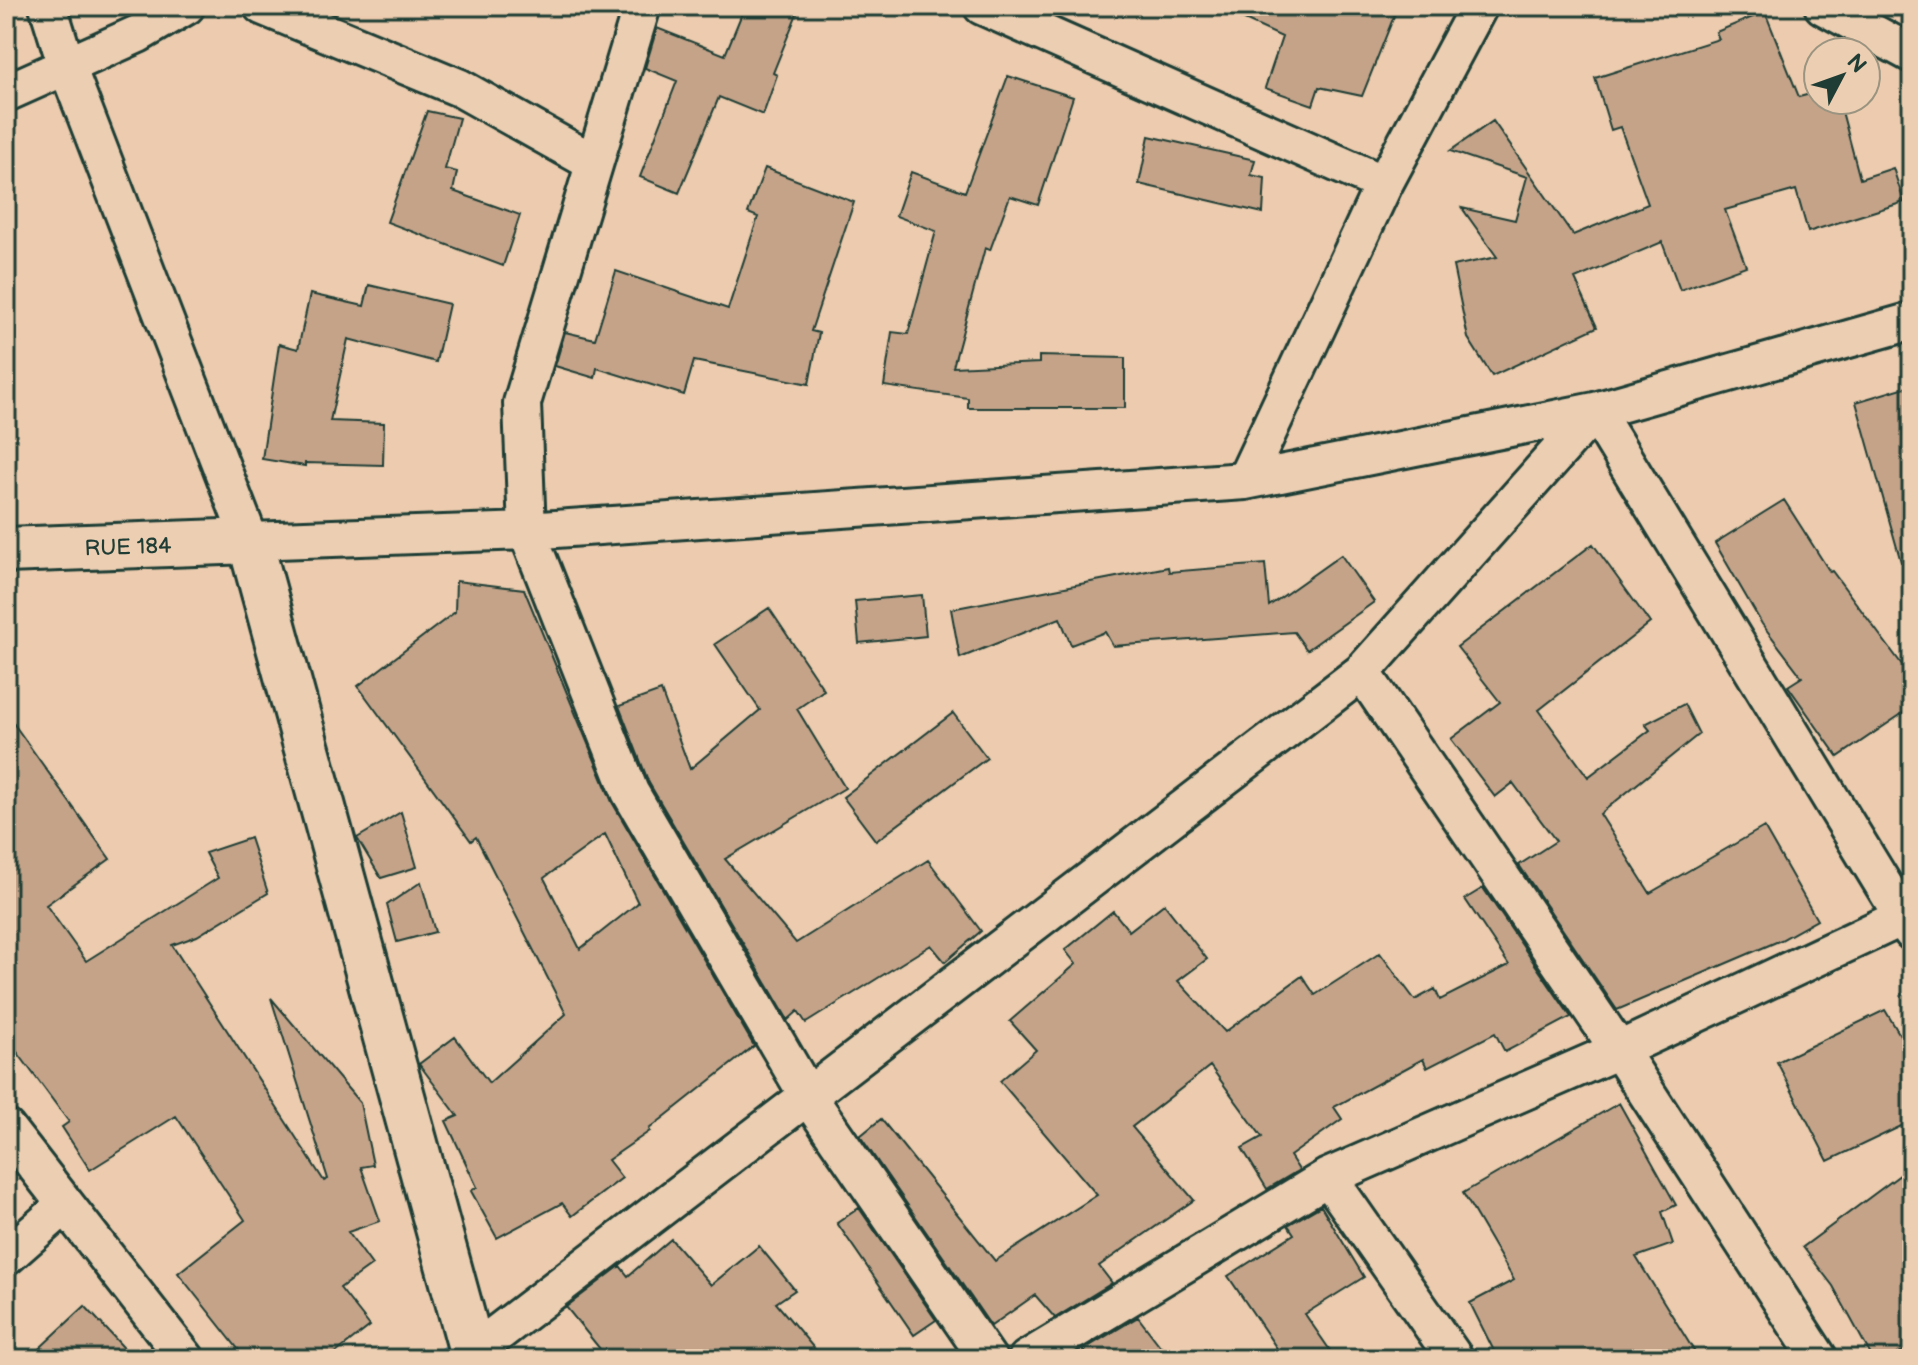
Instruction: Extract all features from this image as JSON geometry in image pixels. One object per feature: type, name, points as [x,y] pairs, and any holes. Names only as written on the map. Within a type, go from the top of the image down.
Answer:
[{"type":"street","points":[[48,6],[66,64],[250,541],[470,1357],[1362,672],[1595,411]]},
{"type":"street","points":[[6,93],[138,34],[186,6]]},
{"type":"street","points":[[262,6],[460,88],[594,163]]},
{"type":"street","points":[[642,6],[522,403],[527,531],[630,792],[809,1098],[988,1359]]},
{"type":"street","points":[[982,6],[1384,184]]},
{"type":"street","points":[[1245,481],[1384,184],[1479,6]]},
{"type":"street","points":[[1823,6],[1912,54]]},
{"type":"street","points":[[250,541],[527,531],[1245,481],[1595,411],[1912,321]]},
{"type":"street","points":[[1027,1359],[1328,1177],[1908,925],[1595,411]]},
{"type":"street","name":"RUE 184","points":[[6,550],[250,541]]},
{"type":"street","points":[[1362,672],[1619,1050],[1819,1359]]},
{"type":"street","points":[[6,1128],[186,1359]]},
{"type":"street","points":[[1328,1177],[1455,1359]]},
{"type":"street","points":[[6,1257],[64,1206]]},
{"type":"building","points":[[745,6],[800,6],[773,73],[777,75],[763,115],[719,97],[679,193],[640,177],[677,81],[645,68],[657,28],[725,55]]},
{"type":"building","points":[[1214,6],[1398,6],[1362,96],[1319,87],[1313,105],[1265,88],[1282,37]]},
{"type":"building","points":[[1765,12],[1799,97],[1802,96],[1802,116],[1843,116],[1860,179],[1893,168],[1904,202],[1808,232],[1796,190],[1725,210],[1746,266],[1680,290],[1662,242],[1575,279],[1597,327],[1492,376],[1468,338],[1453,266],[1497,257],[1462,208],[1515,220],[1527,177],[1450,151],[1493,121],[1573,235],[1648,204],[1620,127],[1611,130],[1595,78],[1719,39],[1716,32]]},
{"type":"building","points":[[1008,76],[1073,97],[1038,205],[1010,196],[990,250],[985,248],[953,367],[1039,363],[1039,356],[1125,358],[1125,408],[968,408],[968,398],[884,386],[892,332],[908,334],[936,231],[896,216],[911,172],[965,192]]},
{"type":"building","points":[[427,111],[459,118],[445,169],[457,172],[453,191],[520,215],[503,266],[387,222]]},
{"type":"building","points":[[1149,136],[1255,160],[1251,175],[1265,178],[1263,213],[1139,184]]},
{"type":"building","points":[[765,168],[854,202],[811,331],[819,333],[809,384],[694,361],[684,395],[597,368],[595,378],[555,366],[565,332],[595,339],[616,271],[728,309],[758,217],[748,213]]},
{"type":"building","points":[[369,285],[449,304],[436,362],[348,339],[330,421],[384,423],[383,465],[305,463],[305,466],[262,459],[279,344],[298,349],[310,294],[364,306]]},
{"type":"building","points":[[1912,385],[1912,561],[1901,562],[1856,402]]},
{"type":"building","points":[[1784,500],[1830,572],[1912,678],[1912,707],[1838,757],[1788,686],[1802,677],[1762,624],[1715,543]]},
{"type":"building","points":[[1593,544],[1650,623],[1539,710],[1588,777],[1650,730],[1645,724],[1684,704],[1699,734],[1600,814],[1650,893],[1764,827],[1817,920],[1781,940],[1617,1010],[1519,865],[1556,841],[1513,783],[1495,797],[1451,739],[1500,702],[1457,647]]},
{"type":"building","points":[[1341,555],[1374,602],[1307,650],[1294,632],[1113,646],[1105,632],[1071,645],[1060,618],[960,658],[951,609],[1168,567],[1169,572],[1265,564],[1269,606]]},
{"type":"building","points":[[456,581],[524,589],[612,802],[754,1046],[650,1131],[608,1160],[622,1178],[572,1216],[562,1203],[497,1238],[471,1191],[477,1187],[446,1121],[458,1116],[419,1064],[455,1037],[489,1083],[566,1014],[476,837],[471,841],[358,686],[455,612]],"holes":[[[605,834],[638,903],[580,949],[544,878]]]},
{"type":"building","points":[[922,595],[926,636],[859,643],[855,601]]},
{"type":"building","points":[[769,608],[824,690],[797,709],[845,788],[725,859],[796,943],[928,860],[981,931],[945,962],[931,945],[806,1023],[798,1011],[788,1020],[649,783],[619,706],[661,691],[690,769],[760,710],[715,644]]},
{"type":"building","points":[[6,713],[110,859],[46,905],[86,961],[218,878],[205,853],[250,838],[268,893],[197,936],[172,945],[324,1181],[328,1179],[271,998],[360,1103],[373,1165],[361,1167],[380,1221],[348,1232],[372,1265],[340,1288],[370,1326],[328,1359],[246,1359],[178,1273],[245,1220],[176,1116],[90,1170],[62,1127],[69,1122],[6,1037]]},
{"type":"building","points":[[953,713],[987,758],[876,841],[843,797]]},
{"type":"building","points":[[401,812],[417,867],[381,878],[357,838]]},
{"type":"building","points":[[421,882],[435,932],[397,942],[387,905]]},
{"type":"building","points":[[1483,888],[1571,1017],[1505,1052],[1495,1033],[1427,1068],[1423,1059],[1334,1107],[1342,1119],[1290,1156],[1299,1170],[1267,1189],[1242,1148],[1262,1137],[1210,1066],[1132,1127],[1194,1200],[1099,1266],[1112,1283],[1055,1318],[1035,1295],[991,1326],[860,1136],[881,1119],[995,1261],[1097,1195],[1000,1081],[1036,1050],[1010,1021],[1076,964],[1065,950],[1113,911],[1129,931],[1164,904],[1207,959],[1178,981],[1225,1032],[1302,976],[1315,995],[1380,953],[1415,1000],[1435,989],[1440,1000],[1509,965],[1465,899]]},
{"type":"building","points":[[1885,1010],[1912,1055],[1912,1121],[1828,1161],[1777,1062]]},
{"type":"building","points":[[1619,1103],[1676,1205],[1662,1212],[1673,1244],[1636,1257],[1699,1359],[1498,1359],[1470,1303],[1514,1280],[1463,1193]]},
{"type":"building","points":[[1912,1166],[1912,1346],[1888,1359],[1873,1359],[1833,1286],[1803,1247]]},
{"type":"building","points":[[1321,1206],[1364,1277],[1305,1314],[1336,1359],[1284,1359],[1228,1276],[1294,1234],[1288,1225]]},
{"type":"building","points":[[859,1208],[936,1320],[914,1335],[837,1223]]},
{"type":"building","points":[[671,1239],[711,1285],[759,1246],[795,1290],[776,1303],[823,1359],[608,1359],[566,1307],[620,1266],[628,1276]]},
{"type":"building","points":[[85,1306],[134,1359],[28,1359]]},
{"type":"building","points":[[1138,1317],[1170,1359],[1091,1359],[1083,1350]]},
{"type":"waterway","points":[[438,1359],[452,1349]]}]
